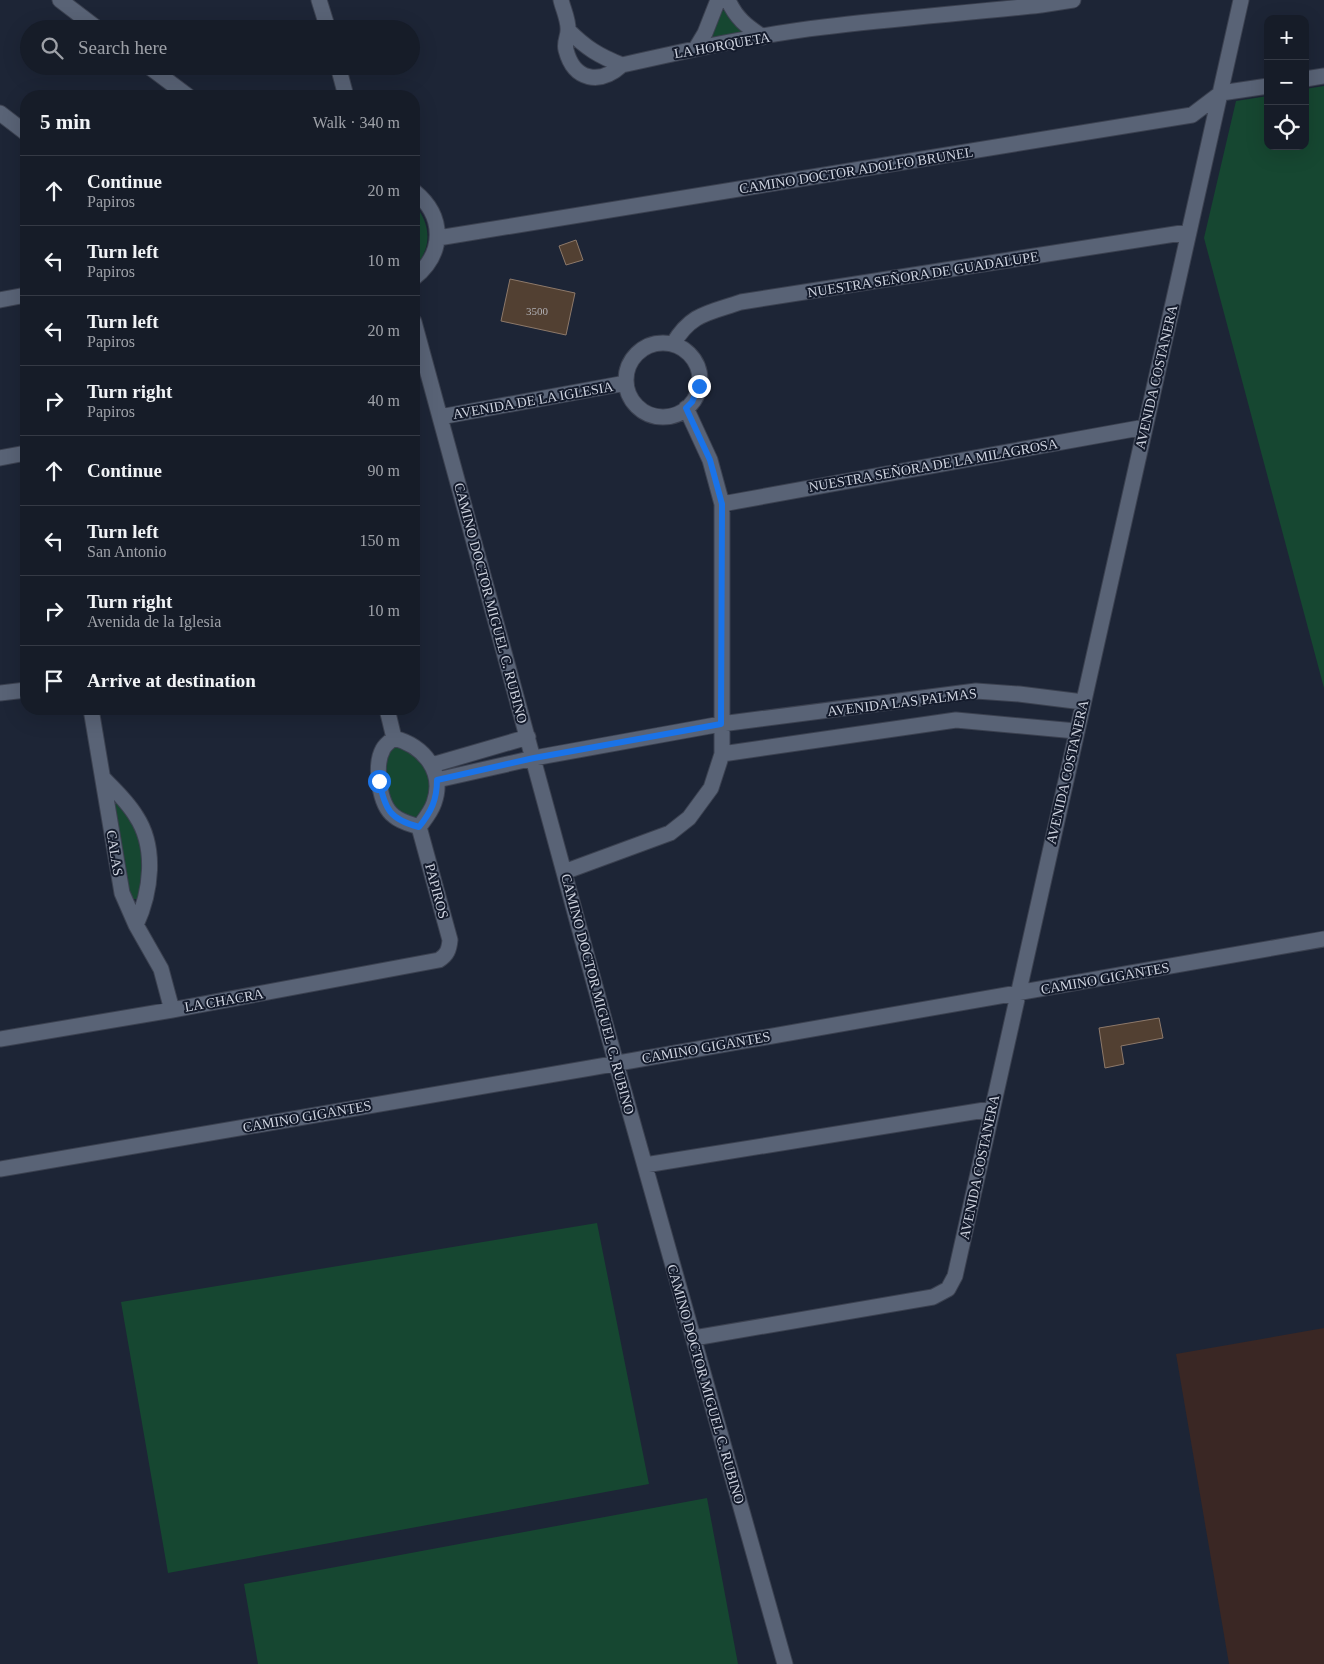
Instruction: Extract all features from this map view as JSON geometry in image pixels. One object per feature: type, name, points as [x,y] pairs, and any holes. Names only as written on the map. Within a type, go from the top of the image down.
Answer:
[{"type":"street","points":[[60,0],[86,20]]},
{"type":"street","points":[[319,0],[325,20]]},
{"type":"street","points":[[561,0],[568,30],[598,55],[622,65]]},
{"type":"street","points":[[696,48],[705,33],[718,0]]},
{"type":"street","points":[[728,0],[745,26],[763,37]]},
{"type":"street","name":"LA HORQUETA","points":[[568,30],[565,47],[571,63],[583,74],[596,79],[614,72],[622,65],[696,48],[824,27],[1041,5],[1073,0]]},
{"type":"street","name":"AVENIDA COSTANERA","points":[[694,1338],[933,1297],[948,1289],[955,1276],[1082,702],[1241,0]]},
{"type":"street","points":[[160,75],[180,90]]},
{"type":"street","points":[[340,75],[344,90]]},
{"type":"street","points":[[1309,79],[1324,76]]},
{"type":"street","name":"CAMINO DOCTOR ADOLFO BRUNEL","points":[[438,238],[1192,115],[1221,93],[1264,87]]},
{"type":"street","points":[[0,113],[20,128]]},
{"type":"street","points":[[420,196],[432,211],[438,238],[431,260],[420,273]]},
{"type":"street","name":"NUESTRA SEÑORA DE GUADALUPE","points":[[673,344],[681,331],[698,316],[741,302],[1188,232]]},
{"type":"street","points":[[0,300],[20,296]]},
{"type":"street","name":"AVENIDA DE LA IGLESIA","points":[[673,344],[655,343],[639,351],[629,365],[626,383],[628,391],[637,406],[652,415],[670,416],[686,408]]},
{"type":"street","name":"CAMINO DOCTOR MIGUEL C. RUBINO","points":[[420,344],[616,1063],[785,1664]]},
{"type":"street","points":[[564,872],[670,833],[689,818],[710,788],[722,754],[722,504],[710,460],[686,408],[697,394],[699,386],[698,368],[688,353],[673,344]]},
{"type":"street","name":"AVENIDA DE LA IGLESIA","points":[[440,417],[626,383]]},
{"type":"street","name":"NUESTRA SEÑORA DE LA MILAGROSA","points":[[722,504],[1144,427]]},
{"type":"street","points":[[0,458],[20,454]]},
{"type":"street","points":[[0,693],[20,691]]},
{"type":"street","name":"AVENIDA LAS PALMAS","points":[[534,758],[721,724],[976,691],[1082,702]]},
{"type":"street","name":"CALAS","points":[[92,715],[122,893],[136,925],[161,969],[172,1010]]},
{"type":"street","points":[[388,715],[394,738]]},
{"type":"street","name":"AVENIDA LAS PALMAS","points":[[722,754],[956,720],[1076,731]]},
{"type":"street","points":[[432,765],[528,737]]},
{"type":"street","points":[[394,738],[416,747],[426,756],[432,765],[437,780],[434,804],[430,814],[419,827],[405,823],[392,816],[384,800],[379,781],[378,764],[383,748],[394,738]]},
{"type":"street","points":[[437,780],[534,758]]},
{"type":"street","points":[[103,778],[122,796],[137,817],[144,832],[149,853],[150,875],[145,906],[136,925]]},
{"type":"street","name":"PAPIROS","points":[[419,827],[450,940],[450,948],[446,956]]},
{"type":"street","name":"CAMINO GIGANTES","points":[[0,1169],[1324,940]]},
{"type":"street","name":"LA CHACRA","points":[[0,1039],[430,963],[446,956]]},
{"type":"street","points":[[646,1165],[992,1110]]},
{"type":"shaded area","points":[[1324,1328],[1324,1664],[1229,1664],[1176,1354]]},
{"type":"green space","points":[[722,10],[726,11],[742,32],[711,39],[710,38]]},
{"type":"green space","points":[[1324,86],[1324,688],[1204,238],[1236,101],[1264,97],[1264,150],[1309,150],[1309,88]]},
{"type":"green space","points":[[420,211],[428,236],[420,260]]},
{"type":"green space","points":[[395,745],[411,748],[432,778],[429,801],[419,817],[414,819],[408,819],[394,808],[385,788],[386,751]]},
{"type":"green space","points":[[116,799],[138,831],[145,875],[137,899],[130,899],[113,800]]},
{"type":"green space","points":[[597,1223],[649,1484],[168,1573],[121,1302]]},
{"type":"green space","points":[[707,1498],[738,1664],[258,1664],[244,1584]]},
{"type":"building","points":[[576,240],[583,260],[566,265],[559,246]]},
{"type":"building","points":[[510,279],[575,293],[566,335],[501,321]]},
{"type":"building","points":[[1159,1018],[1163,1038],[1121,1046],[1124,1064],[1105,1068],[1099,1028]]},
{"type":"route","points":[[379,781],[384,800],[392,816],[405,823],[419,827],[430,814],[434,804],[437,780],[534,758],[721,724],[722,504],[710,460],[686,408],[697,394],[699,386]]}]
